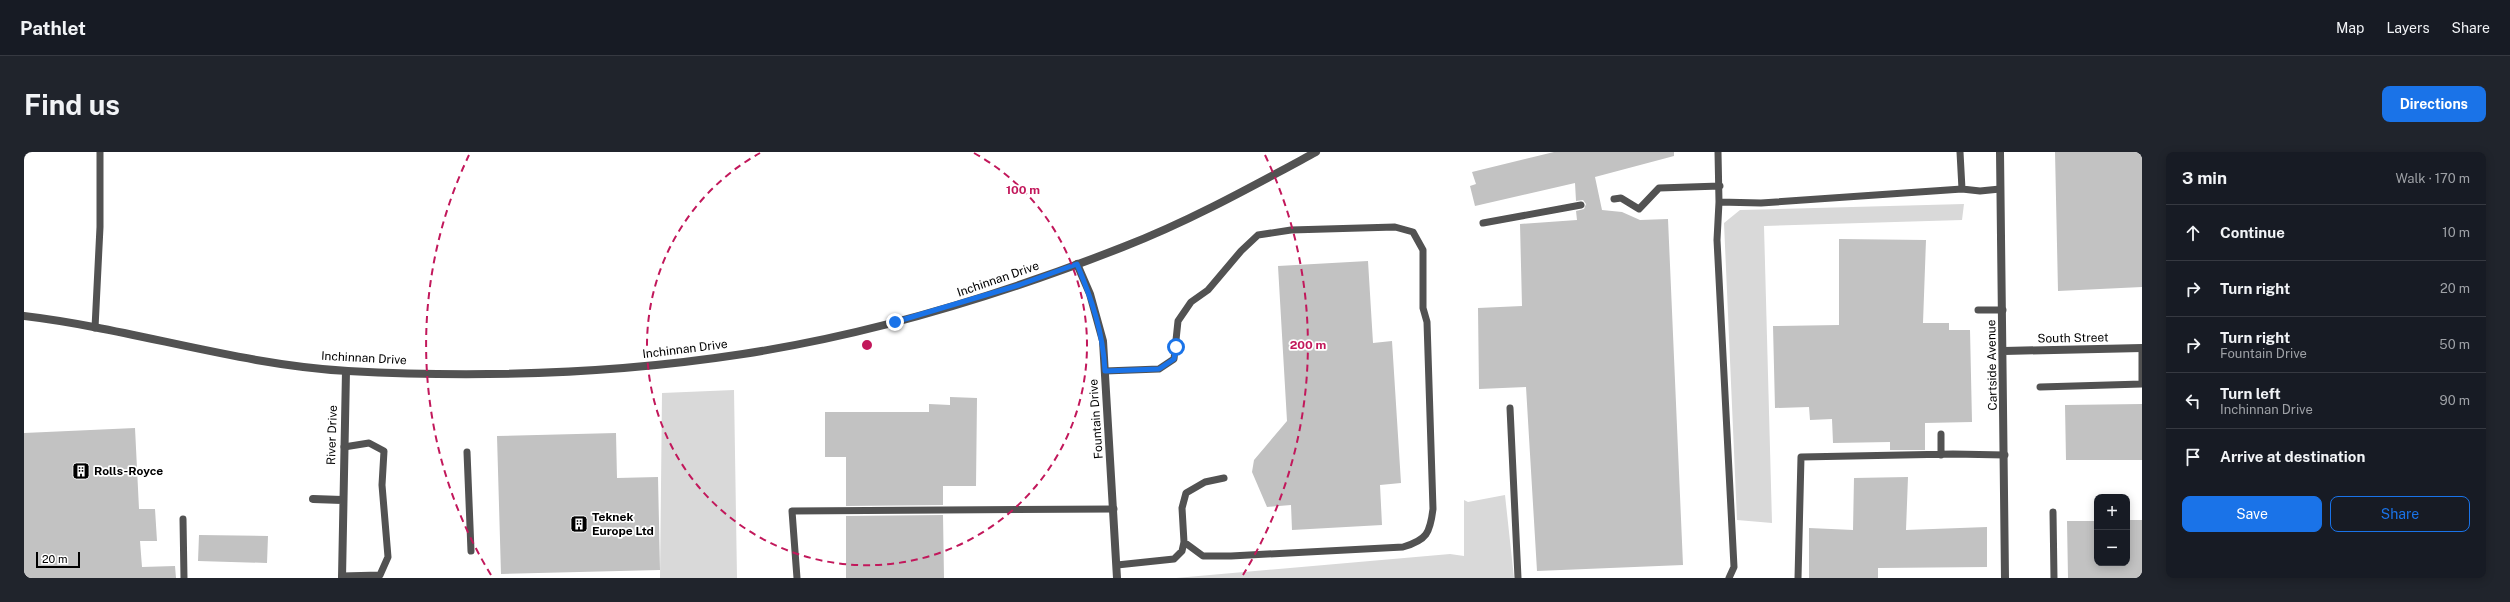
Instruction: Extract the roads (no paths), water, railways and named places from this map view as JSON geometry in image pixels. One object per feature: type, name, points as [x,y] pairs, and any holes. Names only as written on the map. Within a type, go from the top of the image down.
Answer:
[{"type":"street","name":"Inchinnan Drive","points":[[24,316],[282,363],[346,371],[567,372],[743,354],[895,322],[998,292],[1126,246],[1197,214],[1316,152]]},
{"type":"street","name":"Cartside Avenue","points":[[2000,152],[2004,350],[2005,578]]},
{"type":"street","name":"Fountain Drive","points":[[1077,264],[1090,294],[1103,341],[1117,578]]},
{"type":"street","name":"South Street","points":[[2004,350],[2142,348]]},
{"type":"street","name":"River Drive","points":[[342,577],[342,500],[346,371]]},
{"type":"street","points":[[313,499],[342,500]]},
{"type":"lane","points":[[95,328],[100,227],[100,152]]},
{"type":"lane","points":[[1718,152],[1720,202],[1717,240],[1734,566],[1729,578]]},
{"type":"lane","points":[[1960,152],[1962,189]]},
{"type":"lane","points":[[1614,199],[1621,198],[1639,209],[1659,188],[1720,186]]},
{"type":"lane","points":[[1720,202],[1761,203],[1962,189],[1980,191],[2000,189]]},
{"type":"lane","points":[[1483,223],[1581,205]]},
{"type":"lane","points":[[1105,371],[1159,369],[1174,359],[1178,321],[1191,302],[1208,290],[1241,251],[1258,235],[1291,230],[1395,227],[1413,232],[1423,250],[1423,308],[1427,322],[1433,509],[1430,530],[1418,542],[1403,547],[1231,556],[1203,556],[1184,542]]},
{"type":"lane","points":[[1978,310],[2003,310]]},
{"type":"lane","points":[[2040,387],[2142,384],[2142,348]]},
{"type":"lane","points":[[1510,408],[1518,578]]},
{"type":"lane","points":[[1941,434],[1941,455]]},
{"type":"lane","points":[[342,577],[380,575],[388,557],[382,485],[384,451],[369,443],[344,447]]},
{"type":"lane","points":[[468,452],[471,551]]},
{"type":"lane","points":[[1798,578],[1800,458],[2005,455]]},
{"type":"lane","points":[[1116,565],[1174,559],[1182,551],[1184,542],[1182,508],[1186,493],[1205,482],[1224,478]]},
{"type":"lane","points":[[797,578],[792,511],[1114,509]]},
{"type":"lane","points":[[2053,512],[2054,578]]},
{"type":"lane","points":[[183,519],[184,578]]},
{"type":"place","name":"Rolls-Royce","points":[[81,471]]},
{"type":"place","name":"Teknek Europe Ltd","points":[[579,524]]}]
